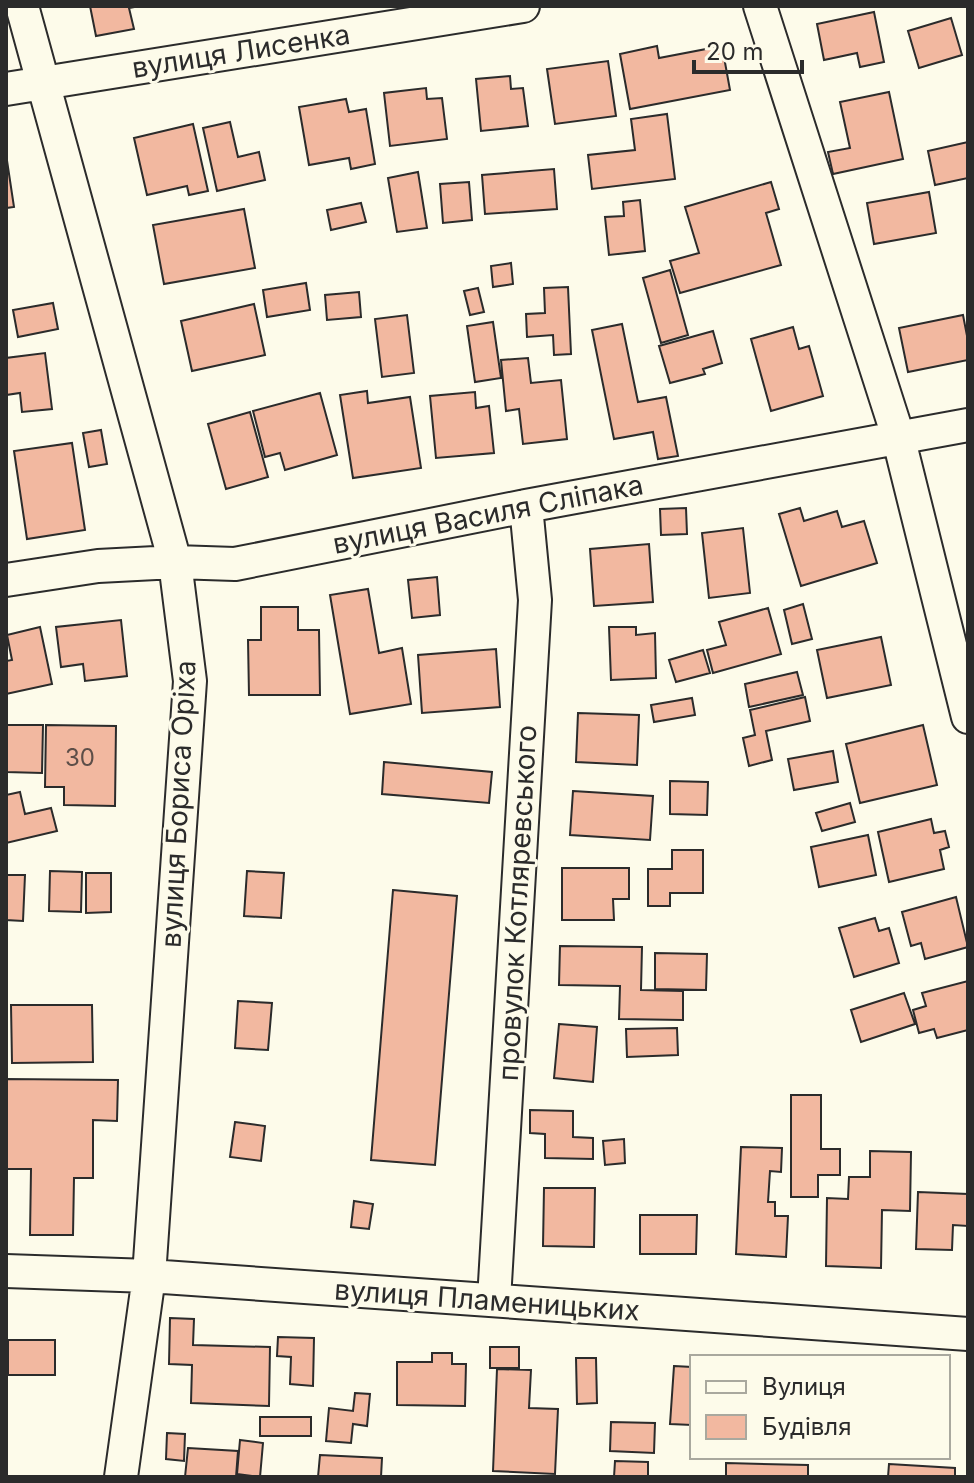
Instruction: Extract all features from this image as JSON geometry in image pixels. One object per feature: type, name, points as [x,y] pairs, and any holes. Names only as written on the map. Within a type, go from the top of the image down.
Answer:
[{"type":"street","name":"вулиця Бориса Оріха","points":[[22,6],[175,562],[190,681],[149,1276],[121,1477]]},
{"type":"street","name":"вулиця Лисенка","points":[[6,89],[523,6]]},
{"type":"street","points":[[760,6],[898,436],[968,717]]},
{"type":"street","name":"вулиця Василя Сліпака","points":[[6,580],[98,566],[175,562],[235,564],[526,506],[968,425]]},
{"type":"street","name":"провулок Котляревського","points":[[494,1300],[535,600],[526,506]]},
{"type":"street","name":"вулиця Пламеницьких","points":[[6,1271],[149,1276],[968,1334]]},
{"type":"building","points":[[90,6],[140,6],[129,8],[134,29],[96,36]]},
{"type":"building","points":[[874,12],[884,62],[860,67],[857,53],[824,60],[817,24]]},
{"type":"building","points":[[951,18],[962,55],[919,68],[908,31]]},
{"type":"building","points":[[657,46],[659,58],[722,46],[730,90],[630,109],[620,54]]},
{"type":"building","points":[[608,61],[616,116],[555,124],[547,69]]},
{"type":"building","points":[[510,76],[511,89],[523,88],[528,126],[481,131],[476,79]]},
{"type":"building","points":[[426,88],[427,99],[442,98],[447,139],[390,146],[384,93]]},
{"type":"building","points":[[889,92],[903,159],[833,174],[828,152],[850,148],[840,102]]},
{"type":"building","points":[[346,99],[349,112],[366,109],[375,164],[351,169],[349,158],[309,165],[299,107]]},
{"type":"building","points":[[667,114],[675,179],[592,189],[588,155],[635,150],[631,119]]},
{"type":"building","points":[[230,122],[238,157],[259,152],[265,180],[217,191],[203,128]]},
{"type":"building","points":[[193,124],[208,191],[189,195],[187,186],[147,195],[134,138]]},
{"type":"building","points":[[968,142],[968,178],[935,185],[928,151]]},
{"type":"building","points":[[6,154],[14,207],[6,208]]},
{"type":"building","points":[[554,169],[557,209],[485,214],[482,175]]},
{"type":"building","points":[[418,172],[427,228],[397,232],[388,178]]},
{"type":"building","points":[[469,182],[472,220],[443,223],[440,184]]},
{"type":"building","points":[[771,182],[779,209],[766,213],[781,265],[680,293],[670,261],[699,253],[685,207]]},
{"type":"building","points":[[929,192],[936,233],[874,244],[867,203]]},
{"type":"building","points":[[640,200],[645,251],[609,255],[605,217],[624,216],[623,202]]},
{"type":"building","points":[[361,203],[366,222],[331,230],[327,210]]},
{"type":"building","points":[[244,209],[255,268],[164,284],[153,225]]},
{"type":"building","points":[[511,263],[513,284],[493,287],[491,266]]},
{"type":"building","points":[[670,270],[688,335],[661,343],[643,278]]},
{"type":"building","points":[[306,283],[310,310],[267,317],[263,290]]},
{"type":"building","points":[[568,287],[571,354],[554,355],[553,335],[527,337],[526,314],[545,313],[544,288]]},
{"type":"building","points":[[478,288],[484,312],[470,315],[464,291]]},
{"type":"building","points":[[359,292],[361,317],[327,320],[325,295]]},
{"type":"building","points":[[53,303],[58,329],[18,337],[13,310]]},
{"type":"building","points":[[254,304],[265,355],[192,371],[181,321]]},
{"type":"building","points":[[407,315],[414,373],[382,377],[375,319]]},
{"type":"building","points":[[963,315],[968,360],[908,372],[899,328]]},
{"type":"building","points":[[493,322],[501,378],[475,382],[467,326]]},
{"type":"building","points":[[622,324],[638,402],[666,397],[678,456],[658,459],[653,432],[614,439],[592,330]]},
{"type":"building","points":[[793,327],[799,349],[809,346],[823,396],[771,411],[751,339]]},
{"type":"building","points":[[713,331],[722,363],[703,369],[705,374],[670,383],[659,346]]},
{"type":"building","points":[[45,353],[52,409],[22,412],[20,393],[6,395],[6,358]]},
{"type":"building","points":[[528,358],[531,383],[561,380],[567,439],[523,444],[519,409],[506,411],[501,360]]},
{"type":"building","points":[[367,391],[368,403],[410,397],[421,468],[353,478],[340,395]]},
{"type":"building","points":[[475,392],[476,408],[489,406],[494,453],[436,458],[430,396]]},
{"type":"building","points":[[320,393],[337,455],[285,470],[280,453],[265,457],[253,411]]},
{"type":"building","points":[[250,412],[268,477],[226,489],[208,424]]},
{"type":"building","points":[[101,430],[107,464],[89,467],[83,433]]},
{"type":"building","points":[[72,443],[85,530],[27,539],[14,451]]},
{"type":"building","points":[[686,508],[687,534],[661,535],[660,509]]},
{"type":"building","points":[[800,508],[804,521],[837,511],[842,527],[864,521],[877,563],[801,586],[779,514]]},
{"type":"building","points":[[743,528],[750,593],[709,598],[702,533]]},
{"type":"building","points":[[649,544],[653,602],[594,606],[590,549]]},
{"type":"building","points":[[437,577],[440,615],[412,618],[408,580]]},
{"type":"building","points":[[368,589],[379,653],[402,648],[411,704],[350,714],[330,595]]},
{"type":"building","points":[[803,604],[812,639],[792,644],[784,610]]},
{"type":"building","points":[[261,607],[298,607],[298,630],[319,630],[320,695],[249,695],[248,640],[261,640]]},
{"type":"building","points":[[768,608],[781,654],[713,673],[707,650],[726,645],[719,622]]},
{"type":"building","points":[[121,620],[127,676],[85,681],[83,664],[61,667],[56,627]]},
{"type":"building","points":[[40,627],[52,684],[6,694],[6,661],[12,660],[7,635]]},
{"type":"building","points":[[609,627],[636,627],[636,635],[655,633],[656,678],[611,680]]},
{"type":"building","points":[[881,637],[891,685],[827,698],[817,650]]},
{"type":"building","points":[[496,649],[500,707],[422,713],[418,655]]},
{"type":"building","points":[[703,650],[710,673],[676,682],[669,660]]},
{"type":"building","points":[[797,672],[803,695],[749,707],[745,684]]},
{"type":"building","points":[[805,697],[810,721],[766,731],[772,760],[749,766],[743,738],[755,735],[750,710]]},
{"type":"building","points":[[692,698],[695,715],[654,722],[651,705]]},
{"type":"building","points":[[578,713],[639,715],[637,765],[576,762]]},
{"type":"building","points":[[6,725],[43,725],[42,773],[6,772]]},
{"type":"building","points":[[46,725],[116,726],[115,806],[64,805],[64,787],[45,787]]},
{"type":"building","points":[[923,725],[937,785],[860,803],[846,744]]},
{"type":"building","points":[[833,751],[838,782],[794,790],[788,759]]},
{"type":"building","points":[[384,762],[492,772],[489,803],[382,794]]},
{"type":"building","points":[[670,781],[708,782],[707,815],[670,814]]},
{"type":"building","points":[[573,791],[653,796],[650,840],[570,835]]},
{"type":"building","points":[[20,792],[25,814],[51,808],[57,831],[6,843],[6,795]]},
{"type":"building","points":[[850,803],[855,822],[822,831],[816,813]]},
{"type":"building","points":[[931,819],[934,833],[945,831],[949,847],[940,850],[944,869],[889,882],[878,832]]},
{"type":"building","points":[[868,835],[876,875],[819,887],[811,847]]},
{"type":"building","points":[[672,850],[703,850],[703,893],[670,893],[670,906],[648,906],[648,869],[672,869]]},
{"type":"building","points":[[562,868],[629,868],[629,899],[613,899],[614,920],[562,920]]},
{"type":"building","points":[[50,871],[82,872],[81,912],[49,911]]},
{"type":"building","points":[[247,871],[284,873],[281,918],[244,916]]},
{"type":"building","points":[[86,873],[111,873],[111,912],[86,913]]},
{"type":"building","points":[[6,875],[25,875],[23,921],[6,920]]},
{"type":"building","points":[[393,890],[457,896],[435,1165],[371,1160]]},
{"type":"building","points":[[956,897],[968,947],[925,959],[921,943],[911,946],[902,912]]},
{"type":"building","points":[[875,918],[879,931],[889,928],[899,963],[854,977],[839,928]]},
{"type":"building","points":[[560,946],[642,947],[641,990],[683,991],[683,1020],[619,1019],[620,986],[559,985]]},
{"type":"building","points":[[655,953],[707,954],[706,990],[655,989]]},
{"type":"building","points":[[968,981],[968,1030],[937,1038],[934,1029],[919,1033],[913,1010],[926,1006],[922,993]]},
{"type":"building","points":[[904,993],[915,1024],[861,1042],[851,1010]]},
{"type":"building","points":[[238,1001],[272,1003],[268,1050],[235,1048]]},
{"type":"building","points":[[11,1005],[92,1005],[93,1062],[12,1063]]},
{"type":"building","points":[[559,1024],[597,1027],[593,1082],[554,1078]]},
{"type":"building","points":[[677,1028],[678,1055],[627,1057],[626,1029]]},
{"type":"building","points":[[6,1079],[118,1080],[117,1121],[93,1120],[93,1178],[74,1178],[73,1235],[30,1235],[31,1169],[6,1169]]},
{"type":"building","points":[[791,1095],[821,1095],[821,1149],[840,1149],[840,1175],[818,1175],[818,1197],[791,1197]]},
{"type":"building","points":[[530,1110],[573,1111],[573,1137],[593,1138],[593,1159],[545,1158],[545,1134],[530,1133]]},
{"type":"building","points":[[235,1122],[265,1126],[261,1161],[230,1157]]},
{"type":"building","points":[[624,1139],[625,1163],[605,1165],[603,1141]]},
{"type":"building","points":[[741,1147],[782,1148],[781,1172],[770,1171],[768,1202],[775,1202],[775,1216],[788,1216],[786,1257],[736,1254]]},
{"type":"building","points":[[870,1151],[911,1152],[910,1211],[882,1210],[881,1268],[826,1266],[827,1198],[848,1199],[849,1177],[870,1177]]},
{"type":"building","points":[[544,1188],[595,1188],[594,1247],[543,1246]]},
{"type":"building","points":[[918,1192],[968,1194],[968,1226],[953,1225],[952,1250],[916,1249]]},
{"type":"building","points":[[354,1201],[373,1204],[369,1229],[351,1227]]},
{"type":"building","points":[[640,1215],[697,1215],[696,1254],[640,1254]]},
{"type":"building","points":[[170,1318],[194,1319],[193,1345],[270,1347],[269,1406],[191,1403],[192,1365],[169,1364]]},
{"type":"building","points":[[278,1337],[314,1338],[313,1386],[290,1384],[291,1357],[277,1356]]},
{"type":"building","points":[[8,1340],[55,1340],[55,1375],[8,1375]]},
{"type":"building","points":[[490,1347],[519,1347],[519,1368],[490,1368]]},
{"type":"building","points":[[432,1353],[452,1353],[452,1364],[466,1364],[465,1406],[397,1405],[397,1362],[432,1362]]},
{"type":"building","points":[[576,1358],[596,1358],[597,1403],[577,1404]]},
{"type":"building","points":[[674,1366],[690,1367],[690,1425],[670,1424]]},
{"type":"building","points":[[497,1369],[531,1370],[529,1408],[558,1409],[555,1474],[493,1471]]},
{"type":"building","points":[[355,1393],[370,1394],[367,1426],[353,1424],[351,1443],[326,1441],[329,1408],[353,1411]]},
{"type":"building","points":[[260,1417],[311,1417],[311,1436],[260,1436]]},
{"type":"building","points":[[611,1422],[655,1423],[654,1453],[610,1451]]},
{"type":"building","points":[[167,1433],[185,1434],[184,1461],[166,1459]]},
{"type":"building","points":[[240,1440],[263,1443],[260,1477],[237,1474]]},
{"type":"building","points":[[188,1448],[238,1451],[236,1477],[185,1477]]},
{"type":"building","points":[[320,1455],[382,1458],[381,1477],[318,1477]]},
{"type":"building","points":[[615,1461],[648,1462],[648,1477],[614,1477]]},
{"type":"building","points":[[726,1463],[808,1465],[808,1477],[726,1477]]},
{"type":"building","points":[[889,1464],[955,1468],[955,1477],[888,1477]]}]
